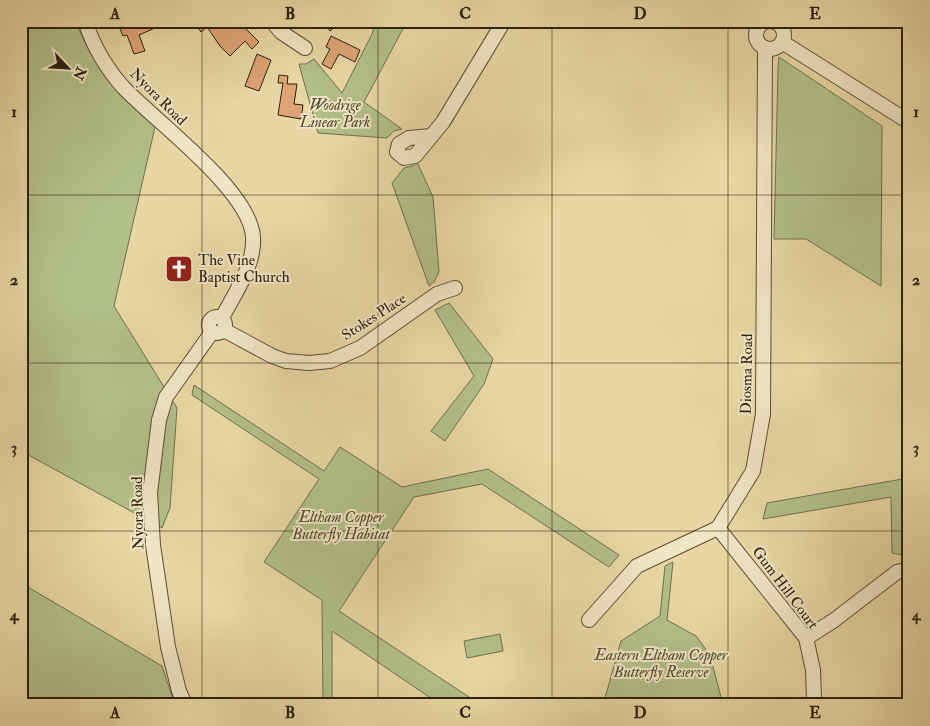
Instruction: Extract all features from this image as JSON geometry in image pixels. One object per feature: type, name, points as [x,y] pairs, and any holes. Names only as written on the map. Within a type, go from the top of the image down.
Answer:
[{"type":"street","name":"Nyora Road","points":[[85,21],[91,40],[123,86],[222,180],[244,210],[250,223],[253,237],[252,252],[244,274],[219,327],[166,397],[158,420],[150,493],[153,545],[168,647],[179,690],[185,705]]},
{"type":"street","points":[[272,21],[281,32],[305,48]]},
{"type":"street","points":[[432,136],[443,122],[504,21]]},
{"type":"street","points":[[769,23],[784,33],[782,42],[777,47],[765,48],[759,43],[756,35],[769,23]]},
{"type":"street","points":[[782,42],[909,122]]},
{"type":"street","name":"Diosma Road","points":[[718,528],[754,471],[763,414],[765,48]]},
{"type":"street","name":"Stokes Place","points":[[219,327],[286,361],[309,363],[330,361],[360,348],[438,294],[455,288]]},
{"type":"street","points":[[590,620],[637,566],[718,528]]},
{"type":"street","name":"Gum Hill Court","points":[[718,528],[806,638],[813,670],[813,705]]},
{"type":"street","points":[[806,638],[833,621],[897,572],[909,569]]},
{"type":"green space","points":[[21,21],[76,21],[90,52],[99,66],[119,91],[155,127],[114,306],[177,408],[170,508],[162,528],[21,451]]},
{"type":"green space","name":"Woodrige Linear Park","points":[[376,21],[407,21],[364,102],[402,129],[394,131],[387,138],[318,133],[299,64],[306,64],[314,59],[342,93],[372,34]]},
{"type":"green space","points":[[779,57],[882,126],[881,286],[806,239],[774,239]]},
{"type":"green space","points":[[417,162],[433,197],[439,272],[434,282],[429,286],[392,183],[404,168],[412,166]]},
{"type":"green space","points":[[449,303],[493,359],[484,384],[445,441],[431,431],[474,376],[435,310]]},
{"type":"green space","name":"Eltham Copper Butterfly Habitat","points":[[194,385],[324,471],[340,447],[402,487],[488,469],[619,555],[609,567],[482,484],[414,497],[339,611],[481,705],[441,705],[332,631],[332,705],[323,705],[322,600],[264,562],[319,479],[192,395]]},
{"type":"green space","points":[[909,476],[909,530],[902,555],[892,553],[891,497],[763,519],[767,503],[908,478]]},
{"type":"green space","name":"Eastern Eltham Copper Butterfly Reserve","points":[[673,562],[667,620],[696,636],[710,655],[723,705],[603,705],[621,641],[660,616],[665,566]]},
{"type":"green space","points":[[21,583],[162,666],[175,705],[21,705]]},
{"type":"green space","points":[[500,634],[503,651],[467,658],[464,641]]},
{"type":"building","points":[[138,21],[152,21],[155,28],[139,35],[145,51],[134,54],[127,35],[123,36],[120,29]]},
{"type":"building","points":[[194,21],[230,21],[236,29],[241,24],[259,42],[252,49],[245,41],[230,56],[220,46],[207,27],[201,32]]},
{"type":"building","points":[[323,21],[342,21],[330,31]]},
{"type":"building","points":[[331,36],[360,50],[355,62],[339,54],[331,69],[322,64],[330,49],[326,47]]},
{"type":"building","points":[[257,54],[271,60],[259,91],[245,86]]},
{"type":"building","points":[[279,75],[288,76],[287,84],[297,84],[294,104],[303,105],[301,119],[278,115],[283,83],[278,83]]},
{"type":"place","name":"The Vine Baptist Church","points":[[179,269]]}]
